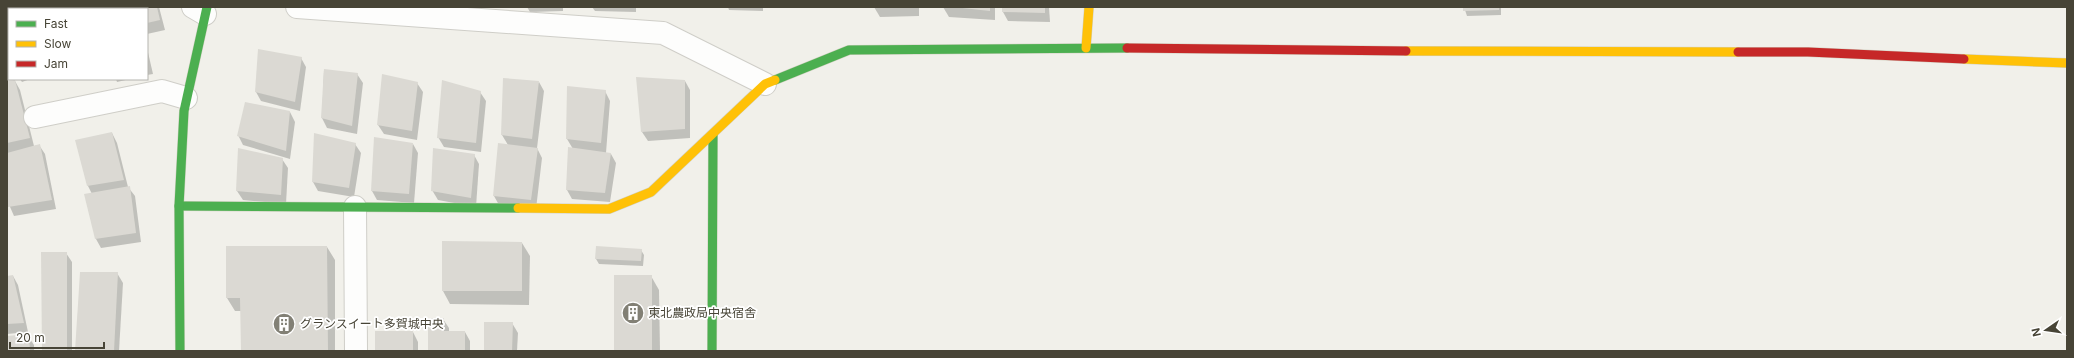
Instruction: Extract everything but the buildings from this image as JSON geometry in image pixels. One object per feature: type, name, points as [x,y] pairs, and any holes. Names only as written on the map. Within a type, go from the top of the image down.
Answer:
[{"type":"street","points":[[297,7],[663,34],[765,84]]},
{"type":"street","points":[[1086,48],[1089,7]]},
{"type":"street","points":[[180,351],[179,206],[184,111],[202,9]]},
{"type":"street","points":[[179,206],[609,209],[651,192],[713,135],[765,84],[849,50],[1086,48],[1362,51],[1808,52],[2067,63]]},
{"type":"street","points":[[35,117],[162,90],[186,98]]},
{"type":"street","points":[[712,351],[713,135]]},
{"type":"street","points":[[354,207],[356,351]]},
{"type":"traffic: fast","points":[[180,351],[179,206],[184,111],[207,7]]},
{"type":"traffic: fast","points":[[775,80],[849,50],[1127,48]]},
{"type":"traffic: fast","points":[[712,351],[713,135]]},
{"type":"traffic: fast","points":[[179,206],[518,208]]},
{"type":"traffic: slow","points":[[1086,48],[1089,7]]},
{"type":"traffic: slow","points":[[1406,51],[1738,52]]},
{"type":"traffic: slow","points":[[1964,59],[2067,63]]},
{"type":"traffic: slow","points":[[518,208],[609,209],[651,192],[765,84],[775,80]]},
{"type":"traffic: jam","points":[[1127,48],[1406,51]]},
{"type":"traffic: jam","points":[[1738,52],[1808,52],[1964,59]]},
{"type":"place","name":"東北農政局中央宿舎","points":[[633,313]]},
{"type":"place","name":"グランスイート多賀城中央","points":[[284,324]]}]
